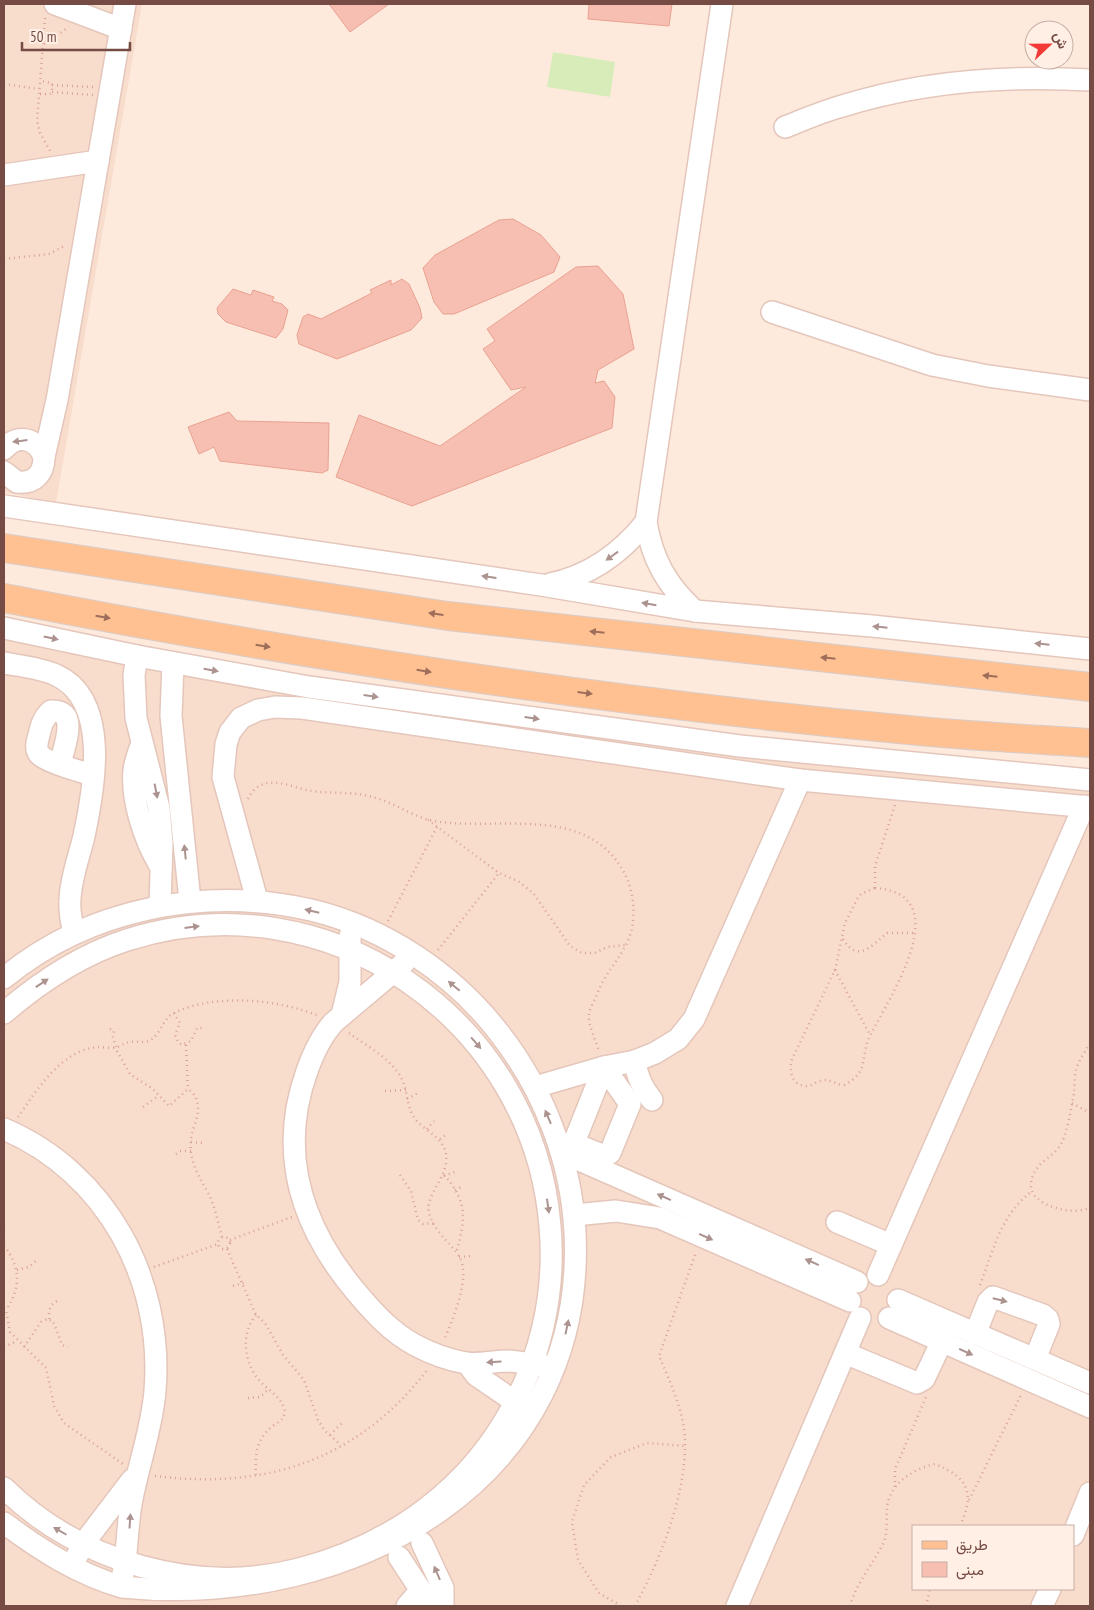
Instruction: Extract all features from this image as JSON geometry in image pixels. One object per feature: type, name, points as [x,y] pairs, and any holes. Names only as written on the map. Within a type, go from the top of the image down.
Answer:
[{"type":"main road","points":[[4,548],[448,616],[1090,687]]},
{"type":"main road","points":[[10,603],[475,679],[785,717],[911,730],[1090,743]]},
{"type":"street","points":[[4,472],[18,482],[31,481],[42,472],[57,400],[126,4]]},
{"type":"street","points":[[695,611],[680,597],[663,575],[649,543],[646,522],[722,4]]},
{"type":"street","points":[[50,8],[90,16],[121,29]]},
{"type":"street","points":[[786,127],[838,107],[890,93],[943,83],[997,78],[1090,80]]},
{"type":"street","points":[[4,174],[98,161]]},
{"type":"street","points":[[772,312],[932,365],[988,376],[1090,390]]},
{"type":"street","points":[[4,449],[15,440],[30,440],[36,444],[44,457]]},
{"type":"street","points":[[4,506],[541,585],[695,611],[872,626],[1090,649]]},
{"type":"street","points":[[541,585],[577,576],[594,568],[623,548],[646,522]]},
{"type":"street","points":[[4,628],[173,663],[309,687],[740,746],[1090,780]]},
{"type":"street","points":[[137,656],[134,676],[136,718],[142,743],[134,770],[136,797],[141,823],[150,848],[160,865],[160,905]]},
{"type":"street","points":[[4,663],[55,675],[70,684],[86,703],[95,741],[94,775],[84,836],[70,897],[69,916],[74,933]]},
{"type":"street","points":[[173,663],[171,716],[190,901]]},
{"type":"street","points":[[256,900],[239,828],[223,777],[226,744],[230,732],[241,718],[258,710],[275,707],[302,708],[800,780],[1087,806],[878,1275]]},
{"type":"street","points":[[136,718],[171,716]]},
{"type":"street","points":[[60,764],[94,775]]},
{"type":"street","points":[[535,1087],[604,1067],[635,1061],[656,1053],[678,1039],[694,1019],[800,780]]},
{"type":"street","points":[[4,978],[35,954],[74,933],[160,905],[190,901],[256,900],[312,910],[350,923],[380,936],[420,959],[459,990],[488,1019],[514,1052],[535,1087],[561,1152],[574,1215],[576,1254],[574,1292],[567,1330],[557,1367],[536,1415],[514,1452],[487,1486],[456,1517],[422,1543],[400,1557],[370,1572]]},
{"type":"street","points":[[342,1015],[350,982],[350,923]]},
{"type":"street","points":[[4,1013],[28,992],[59,970],[92,953],[128,940],[164,931],[201,926],[238,925],[276,929],[350,948],[395,972],[430,997],[460,1024],[481,1049],[509,1089],[527,1126],[540,1164],[548,1204],[552,1244],[547,1309],[533,1364],[515,1403],[494,1439],[468,1472],[444,1495],[404,1526],[368,1546],[330,1562],[289,1572],[248,1577],[206,1577],[165,1572],[126,1562],[83,1544],[47,1523],[4,1488]]},
{"type":"street","points":[[420,959],[395,972],[342,1015],[327,1030],[312,1056],[302,1086],[296,1115],[294,1146],[297,1176],[306,1212],[331,1261],[374,1313],[396,1334],[417,1346],[467,1363],[506,1361],[557,1367]]},
{"type":"street","points":[[635,1061],[642,1088],[652,1100]]},
{"type":"street","points":[[4,1129],[49,1154],[99,1198],[118,1227],[138,1272],[152,1323],[156,1357],[155,1391],[150,1425],[131,1502],[126,1562],[121,1587]]},
{"type":"street","points":[[561,1152],[856,1300],[874,1323],[894,1309]]},
{"type":"street","points":[[574,1215],[616,1211],[660,1218],[856,1300]]},
{"type":"street","points":[[837,1222],[891,1245]]},
{"type":"street","points":[[737,1606],[845,1353],[856,1300],[865,1277],[878,1275],[887,1279],[894,1286],[894,1309]]},
{"type":"street","points":[[975,1334],[988,1302],[993,1297],[1043,1315],[1048,1318],[1049,1324],[1035,1359]]},
{"type":"street","points":[[894,1309],[975,1334],[1090,1382]]},
{"type":"street","points":[[894,1309],[942,1341],[1090,1406]]},
{"type":"street","points":[[845,1353],[918,1383],[924,1379],[942,1341]]},
{"type":"street","points":[[467,1363],[476,1375],[515,1403],[536,1415]]},
{"type":"street","points":[[72,1567],[83,1544],[137,1474]]},
{"type":"street","points":[[1074,1533],[1088,1504]]},
{"type":"street","points":[[4,1523],[30,1543],[72,1567],[121,1587],[164,1597],[204,1602],[261,1601]]},
{"type":"street","points":[[422,1543],[443,1588],[443,1606]]},
{"type":"street","points":[[400,1557],[426,1598],[407,1606]]},
{"type":"street","points":[[1042,1606],[1050,1590]]},
{"type":"path","points":[[50,8],[44,44],[37,121],[40,133],[51,153],[71,166]]},
{"type":"path","points":[[44,44],[90,16]]},
{"type":"path","points":[[41,81],[51,83],[52,85],[110,92]]},
{"type":"path","points":[[4,84],[40,89]]},
{"type":"path","points":[[52,85],[52,92]]},
{"type":"path","points":[[40,94],[50,94],[52,92],[110,92]]},
{"type":"path","points":[[4,259],[57,252],[70,239]]},
{"type":"path","points":[[239,828],[249,796],[262,784],[272,782],[312,791],[356,792],[377,798],[427,819],[464,825],[537,823],[570,829],[600,844],[621,868],[632,892],[633,919],[626,944],[602,978],[589,1016],[604,1067]]},
{"type":"path","points":[[875,888],[875,866],[902,789]]},
{"type":"path","points":[[427,819],[499,873],[518,881],[534,894],[570,946],[582,953],[595,954],[607,947],[626,944]]},
{"type":"path","points":[[380,936],[437,827]]},
{"type":"path","points":[[420,959],[499,873]]},
{"type":"path","points":[[875,888],[887,889],[905,898],[911,906],[915,933],[911,956],[900,984],[870,1035],[864,1061],[855,1079],[844,1085],[826,1080],[806,1086],[792,1078],[790,1068],[792,1059],[834,970],[845,923],[861,894],[875,888]]},
{"type":"path","points":[[842,938],[846,945],[860,951],[875,946],[886,933],[915,933]]},
{"type":"path","points":[[834,970],[870,1035]]},
{"type":"path","points":[[174,1013],[180,1023],[176,1030],[176,1039],[180,1044],[186,1045],[191,1041],[197,1028],[202,1028]]},
{"type":"path","points":[[110,1029],[114,1031],[113,1038],[117,1051],[130,1074],[159,1095],[169,1106],[188,1090]]},
{"type":"path","points":[[1090,1043],[1075,1072],[1072,1103],[1064,1139],[1060,1147],[1044,1158],[1039,1164],[1031,1184],[1032,1191],[1040,1200],[1064,1211],[1076,1212],[1090,1207]]},
{"type":"path","points":[[138,1272],[218,1244],[222,1237],[208,1193],[195,1172],[191,1151],[191,1142],[200,1114],[196,1099],[188,1090],[186,1045]]},
{"type":"path","points":[[385,1091],[406,1090]]},
{"type":"path","points":[[407,1099],[418,1093]]},
{"type":"path","points":[[143,1107],[159,1095]]},
{"type":"path","points":[[1072,1103],[1090,1113]]},
{"type":"path","points":[[427,1129],[434,1121]]},
{"type":"path","points":[[440,1139],[446,1135]]},
{"type":"path","points":[[191,1142],[204,1142]]},
{"type":"path","points":[[176,1154],[180,1151],[191,1151]]},
{"type":"path","points":[[456,1254],[464,1211],[455,1190],[444,1175],[457,1171]]},
{"type":"path","points":[[400,1175],[411,1191],[418,1220],[423,1224],[435,1223]]},
{"type":"path","points":[[455,1190],[461,1187]]},
{"type":"path","points":[[978,1292],[1006,1218],[1017,1203],[1032,1191]]},
{"type":"path","points":[[222,1237],[230,1240],[306,1212]]},
{"type":"path","points":[[635,1606],[650,1579],[666,1537],[678,1494],[686,1446],[678,1400],[659,1356],[702,1236]]},
{"type":"path","points":[[227,1249],[230,1245],[230,1240]]},
{"type":"path","points":[[218,1244],[222,1249],[227,1249]]},
{"type":"path","points":[[4,1246],[15,1262],[17,1270],[16,1291],[5,1309],[10,1332],[46,1368],[54,1406],[64,1423],[137,1474],[216,1481],[256,1477],[294,1467],[341,1446],[365,1431],[396,1406],[439,1354]]},
{"type":"path","points":[[227,1249],[256,1315],[265,1323],[283,1355],[304,1380],[318,1420],[341,1446]]},
{"type":"path","points":[[459,1257],[472,1256]]},
{"type":"path","points":[[17,1270],[29,1267],[36,1261]]},
{"type":"path","points":[[233,1286],[247,1282]]},
{"type":"path","points":[[49,1319],[52,1304],[57,1301]]},
{"type":"path","points":[[256,1315],[249,1323],[245,1344],[258,1379],[281,1401],[285,1412],[280,1422],[268,1430],[257,1446],[256,1477]]},
{"type":"path","points":[[24,1347],[41,1322],[49,1319],[54,1321],[62,1345],[68,1347]]},
{"type":"path","points":[[4,1347],[17,1341]]},
{"type":"path","points":[[960,1525],[969,1502],[1029,1379]]},
{"type":"path","points":[[248,1398],[260,1397],[269,1389]]},
{"type":"path","points":[[850,1606],[859,1584],[885,1539],[888,1505],[895,1487],[895,1470],[930,1389]]},
{"type":"path","points":[[330,1435],[342,1423]]},
{"type":"path","points":[[621,1606],[599,1593],[578,1560],[572,1522],[584,1485],[611,1457],[647,1443],[686,1446]]},
{"type":"path","points":[[895,1487],[921,1467],[935,1464],[960,1478],[967,1486],[969,1502]]},
{"type":"path","points":[[926,1606],[930,1590]]},
{"type":"shaded area","points":[[4,4],[142,4],[56,503],[4,492]]},
{"type":"shaded area","points":[[4,638],[1090,783],[1090,1606],[4,1606]]},
{"type":"green space","points":[[553,52],[615,62],[610,97],[547,87]]},
{"type":"building","points":[[329,4],[389,4],[350,32]]},
{"type":"building","points":[[589,4],[672,4],[669,26],[588,19]]},
{"type":"building","points":[[513,219],[541,235],[560,257],[554,272],[454,314],[443,314],[434,302],[423,268],[435,255],[499,220]]},
{"type":"building","points":[[598,266],[623,294],[634,349],[598,370],[595,383],[604,381],[615,397],[612,428],[412,506],[336,477],[359,415],[440,446],[526,387],[511,390],[483,349],[495,341],[487,329],[576,267]]},
{"type":"building","points":[[402,279],[409,284],[420,308],[422,318],[411,330],[337,359],[299,344],[297,335],[303,317],[308,314],[321,319],[372,293],[370,290],[391,280],[391,285]]},
{"type":"building","points":[[233,289],[251,295],[253,290],[274,297],[272,301],[282,304],[288,310],[283,329],[276,338],[226,322],[218,314],[217,308]]},
{"type":"building","points":[[229,412],[237,421],[329,423],[328,470],[322,473],[220,461],[214,447],[199,454],[188,427]]}]
